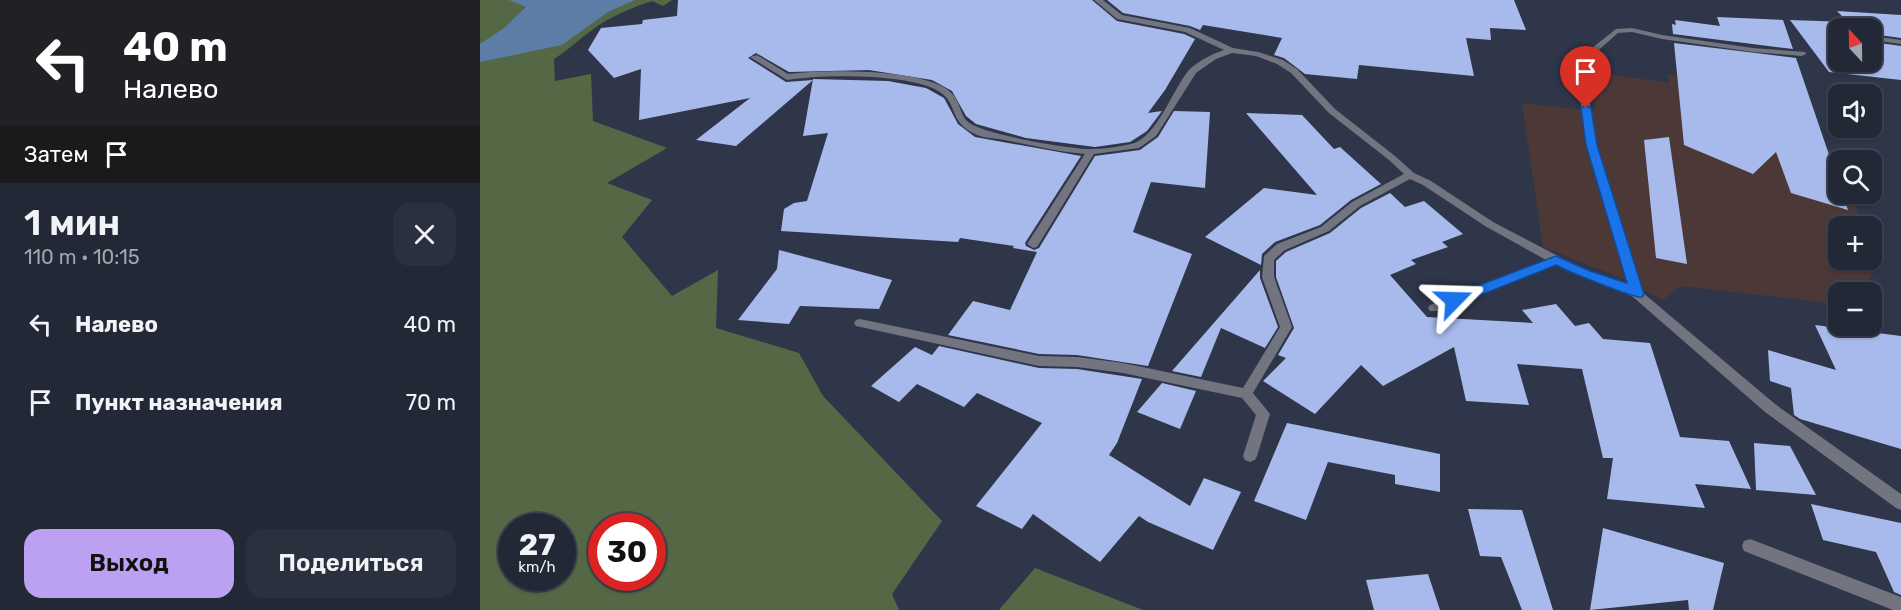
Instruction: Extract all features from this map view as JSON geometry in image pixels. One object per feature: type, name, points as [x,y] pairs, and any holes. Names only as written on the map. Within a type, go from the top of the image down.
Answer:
[{"type":"street","points":[[1098,0],[1120,17],[1187,30],[1231,50],[1258,54],[1280,62],[1294,71],[1332,111],[1410,175],[1427,183],[1489,224],[1556,260],[1585,274],[1618,284],[1637,294],[1770,408],[1901,503]]},
{"type":"street","points":[[1637,294],[1592,145],[1580,70],[1581,61],[1616,31],[1632,30],[1719,46],[1802,54]]},
{"type":"street","points":[[1882,39],[1901,42]]},
{"type":"street","points":[[754,57],[787,77],[812,73],[873,75],[923,81],[943,90],[955,102],[962,122],[977,132],[1068,150],[1092,152],[1136,146],[1153,134],[1193,71],[1213,57],[1231,50]]},
{"type":"street","points":[[1033,244],[1092,152]]},
{"type":"street","points":[[1246,394],[1286,327],[1268,277],[1268,259],[1281,247],[1325,229],[1356,204],[1410,175]]},
{"type":"street","points":[[1434,308],[1556,260]]},
{"type":"street","points":[[860,323],[932,336],[974,348],[1039,361],[1077,362],[1123,368],[1246,394],[1263,414],[1250,456]]},
{"type":"street","points":[[1750,546],[1901,605]]},
{"type":"shaded area","points":[[1593,72],[1670,83],[1668,74],[1742,85],[1761,133],[1833,150],[1828,150],[1828,204],[1854,204],[1859,216],[1828,216],[1828,270],[1872,270],[1868,282],[1828,282],[1828,303],[1681,286],[1663,300],[1621,278],[1543,247],[1522,103],[1595,111]]},
{"type":"green space","points":[[480,0],[672,0],[663,6],[652,1],[629,9],[599,25],[554,59],[555,81],[591,74],[593,121],[667,148],[607,183],[652,200],[622,237],[672,296],[718,270],[716,328],[799,353],[823,396],[942,521],[892,594],[899,610],[480,610]]},
{"type":"green space","points":[[1035,568],[1143,610],[999,610]]},
{"type":"water","points":[[509,0],[635,0],[608,12],[562,45],[480,62],[480,44],[504,28],[526,7]]},
{"type":"building","points":[[678,0],[1092,0],[1117,21],[1184,34],[1195,39],[1165,90],[1148,113],[1162,111],[1147,131],[1130,142],[1095,147],[1026,138],[976,124],[966,116],[952,91],[932,80],[869,70],[789,72],[756,53],[748,58],[786,82],[813,80],[736,146],[696,140],[750,98],[639,120],[641,69],[614,78],[588,50],[601,28],[642,24],[643,20],[677,16]]},
{"type":"building","points":[[1107,0],[1514,0],[1526,30],[1490,28],[1491,40],[1466,38],[1474,76],[1359,65],[1357,79],[1305,74],[1284,58],[1274,55],[1282,38],[1203,25],[1200,30],[1123,13]]},
{"type":"building","points":[[1837,11],[1901,15],[1901,38],[1882,35],[1882,18],[1844,18]]},
{"type":"building","points":[[1717,17],[1783,20],[1793,49],[1673,34],[1672,24],[1676,25],[1675,20],[1720,26]]},
{"type":"building","points":[[1790,20],[1828,21],[1828,71]]},
{"type":"building","points":[[1674,43],[1796,58],[1828,152],[1828,204],[1846,204],[1848,210],[1791,193],[1776,152],[1753,174],[1684,145]]},
{"type":"building","points":[[1882,43],[1901,46],[1901,80],[1829,72],[1882,72]]},
{"type":"building","points":[[813,79],[888,81],[926,88],[944,98],[958,124],[975,137],[1081,156],[1025,243],[1034,250],[1039,248],[1095,156],[1140,150],[1158,137],[1174,111],[1210,112],[1205,188],[1151,182],[1133,232],[1192,254],[1148,366],[1077,355],[1039,354],[948,335],[973,301],[1010,310],[1037,252],[960,238],[958,242],[781,231],[784,209],[794,203],[807,201],[828,133],[803,136]]},
{"type":"building","points":[[1246,113],[1302,115],[1334,149],[1340,147],[1381,184],[1351,200],[1320,225],[1275,242],[1262,254],[1261,265],[1205,237],[1264,188],[1317,195]]},
{"type":"building","points":[[1669,137],[1687,264],[1656,258],[1644,140]]},
{"type":"building","points":[[1390,193],[1405,207],[1424,201],[1463,234],[1442,242],[1448,247],[1411,260],[1416,264],[1390,275],[1427,317],[1533,323],[1522,310],[1556,304],[1575,326],[1589,323],[1603,339],[1650,343],[1680,437],[1729,441],[1751,489],[1695,484],[1705,508],[1607,499],[1613,458],[1603,458],[1582,369],[1517,364],[1529,405],[1466,401],[1454,347],[1383,386],[1361,365],[1315,414],[1263,381],[1286,358],[1278,355],[1294,328],[1276,277],[1276,261],[1286,252],[1330,233],[1361,208]]},
{"type":"building","points":[[779,250],[892,280],[879,309],[800,306],[789,324],[738,320],[777,269]]},
{"type":"building","points":[[1260,270],[1260,278],[1278,327],[1265,348],[1221,328],[1201,377],[1172,371]]},
{"type":"building","points":[[1815,325],[1828,327],[1828,336],[1882,336],[1882,334],[1901,336],[1901,449],[1800,419],[1794,415],[1791,388],[1770,381],[1768,350],[1836,370]]},
{"type":"building","points":[[939,346],[1039,368],[1077,369],[1142,379],[1117,443],[1109,455],[1190,506],[1204,478],[1241,492],[1213,550],[1139,516],[1100,562],[1033,514],[1022,529],[976,506],[1042,423],[977,393],[964,407],[917,384],[899,402],[871,386],[915,347],[932,355]]},
{"type":"building","points":[[1162,383],[1196,391],[1180,429],[1137,412]]},
{"type":"building","points":[[1287,423],[1440,454],[1440,492],[1395,484],[1395,475],[1328,462],[1306,520],[1254,501]]},
{"type":"building","points":[[1754,443],[1790,446],[1816,495],[1756,490]]},
{"type":"building","points":[[1811,504],[1901,523],[1901,595],[1894,592],[1876,552],[1823,540]]},
{"type":"building","points":[[1468,509],[1522,510],[1553,610],[1522,610],[1501,557],[1480,556]]},
{"type":"building","points":[[1603,528],[1724,563],[1713,610],[1689,610],[1688,600],[1590,610]]},
{"type":"building","points":[[1428,574],[1440,610],[1374,610],[1366,580]]},
{"type":"route","points":[[1454,300],[1556,260],[1585,274],[1618,284],[1637,294],[1592,145],[1586,108]]}]
